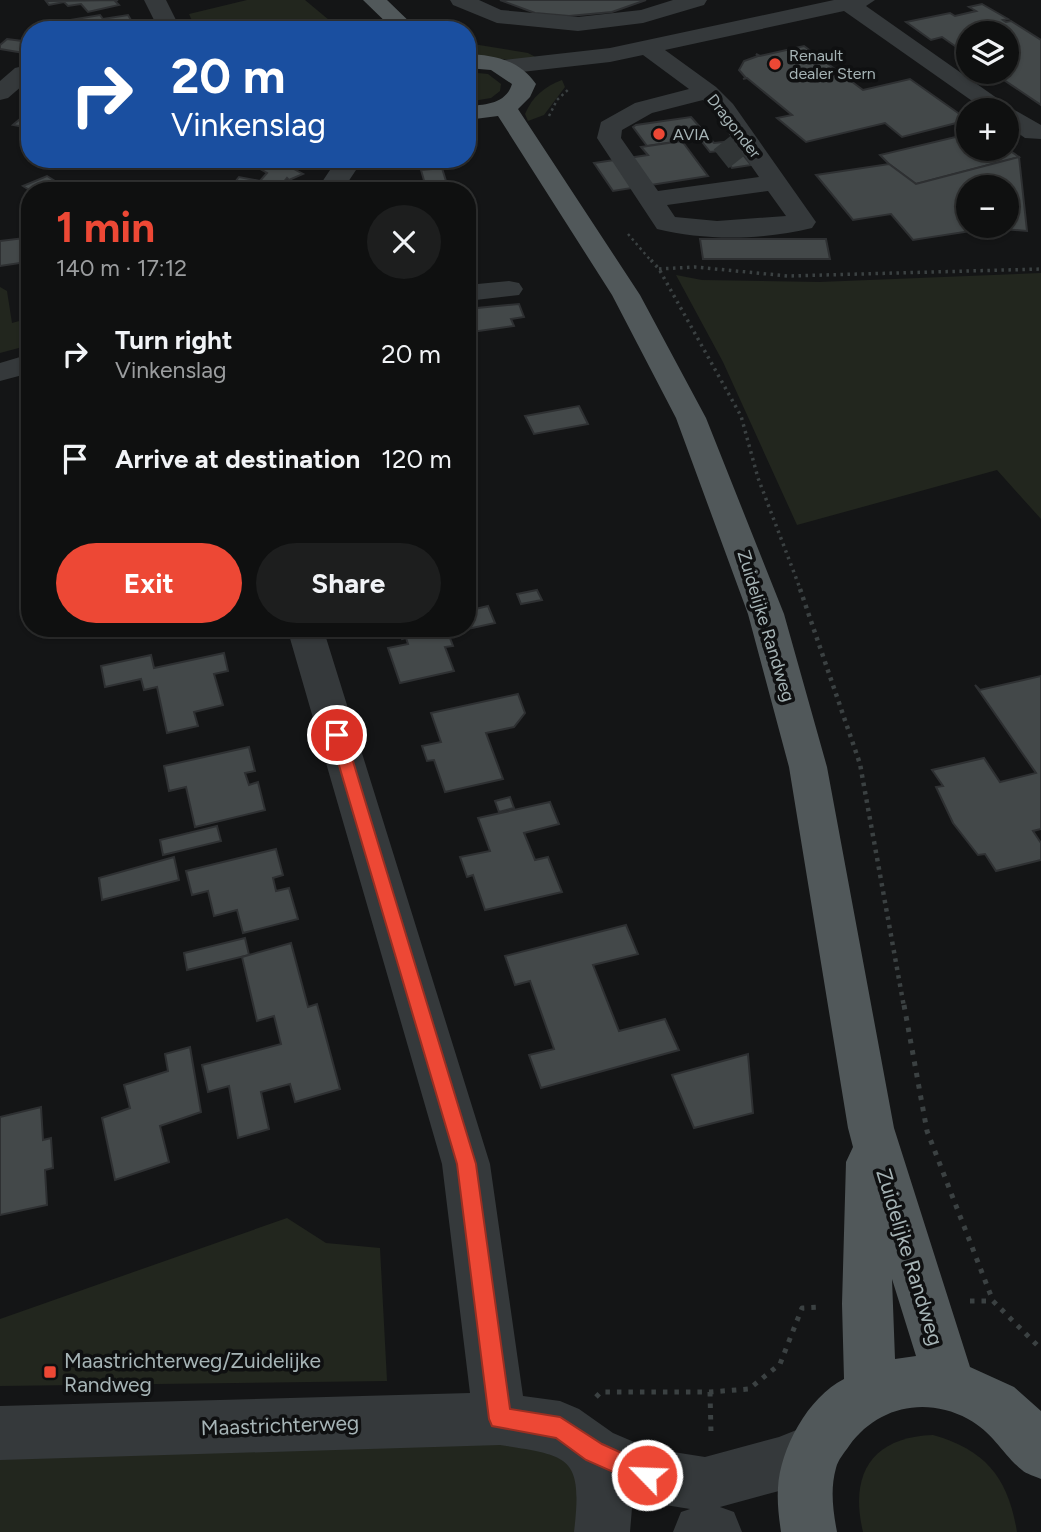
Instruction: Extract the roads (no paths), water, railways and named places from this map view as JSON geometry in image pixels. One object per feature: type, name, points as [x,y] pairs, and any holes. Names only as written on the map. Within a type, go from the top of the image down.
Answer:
[{"type":"main road","points":[[374,0],[398,21]]},
{"type":"main road","points":[[476,62],[504,67],[519,75],[524,83],[523,92],[516,100],[503,107],[476,112]]},
{"type":"main road","name":"Zuidelijke Randweg","points":[[503,107],[518,125],[541,168],[626,295],[691,418],[766,614],[808,767],[871,1128],[950,1385]]},
{"type":"main road","name":"Zuidelijke Randweg","points":[[476,119],[541,168]]},
{"type":"main road","name":"Zuidelijke Randweg","points":[[870,1391],[867,1304],[871,1128]]},
{"type":"main road","points":[[809,1532],[805,1488],[814,1450],[836,1414],[870,1391],[911,1381],[950,1385],[988,1401],[1023,1429],[1041,1452]]},
{"type":"street","points":[[155,0],[166,21]]},
{"type":"street","points":[[461,0],[497,16],[578,24],[643,16],[696,0]]},
{"type":"street","points":[[759,0],[784,18]]},
{"type":"street","points":[[504,67],[610,55],[855,2],[984,98]]},
{"type":"street","name":"Dragonder","points":[[647,47],[708,92],[724,109],[758,178],[803,222],[750,229],[696,229],[666,223],[650,200]]},
{"type":"street","points":[[524,83],[563,75],[610,55]]},
{"type":"street","points":[[0,93],[18,72]]},
{"type":"street","points":[[708,92],[620,118],[610,127],[610,138],[650,200],[758,178]]},
{"type":"street","points":[[682,98],[723,142]]},
{"type":"street","points":[[1019,123],[1034,134],[1041,132]]},
{"type":"street","points":[[476,292],[509,289]]},
{"type":"street","points":[[0,372],[21,366]]},
{"type":"street","points":[[308,637],[466,1164],[500,1419]]},
{"type":"street","name":"Maastrichterweg","points":[[0,1433],[500,1419],[577,1440],[647,1475],[705,1484],[779,1464],[814,1450]]},
{"type":"street","points":[[577,1440],[606,1492],[602,1532]]},
{"type":"street","points":[[701,1532],[714,1532]]},
{"type":"tunnel","points":[[723,142],[743,167]]},
{"type":"place","name":"Renault dealer Stern","points":[[775,64]]},
{"type":"place","name":"AVIA","points":[[659,134]]},
{"type":"place","name":"Maastrichterweg/Zuidelijke Randweg","points":[[50,1372]]}]
